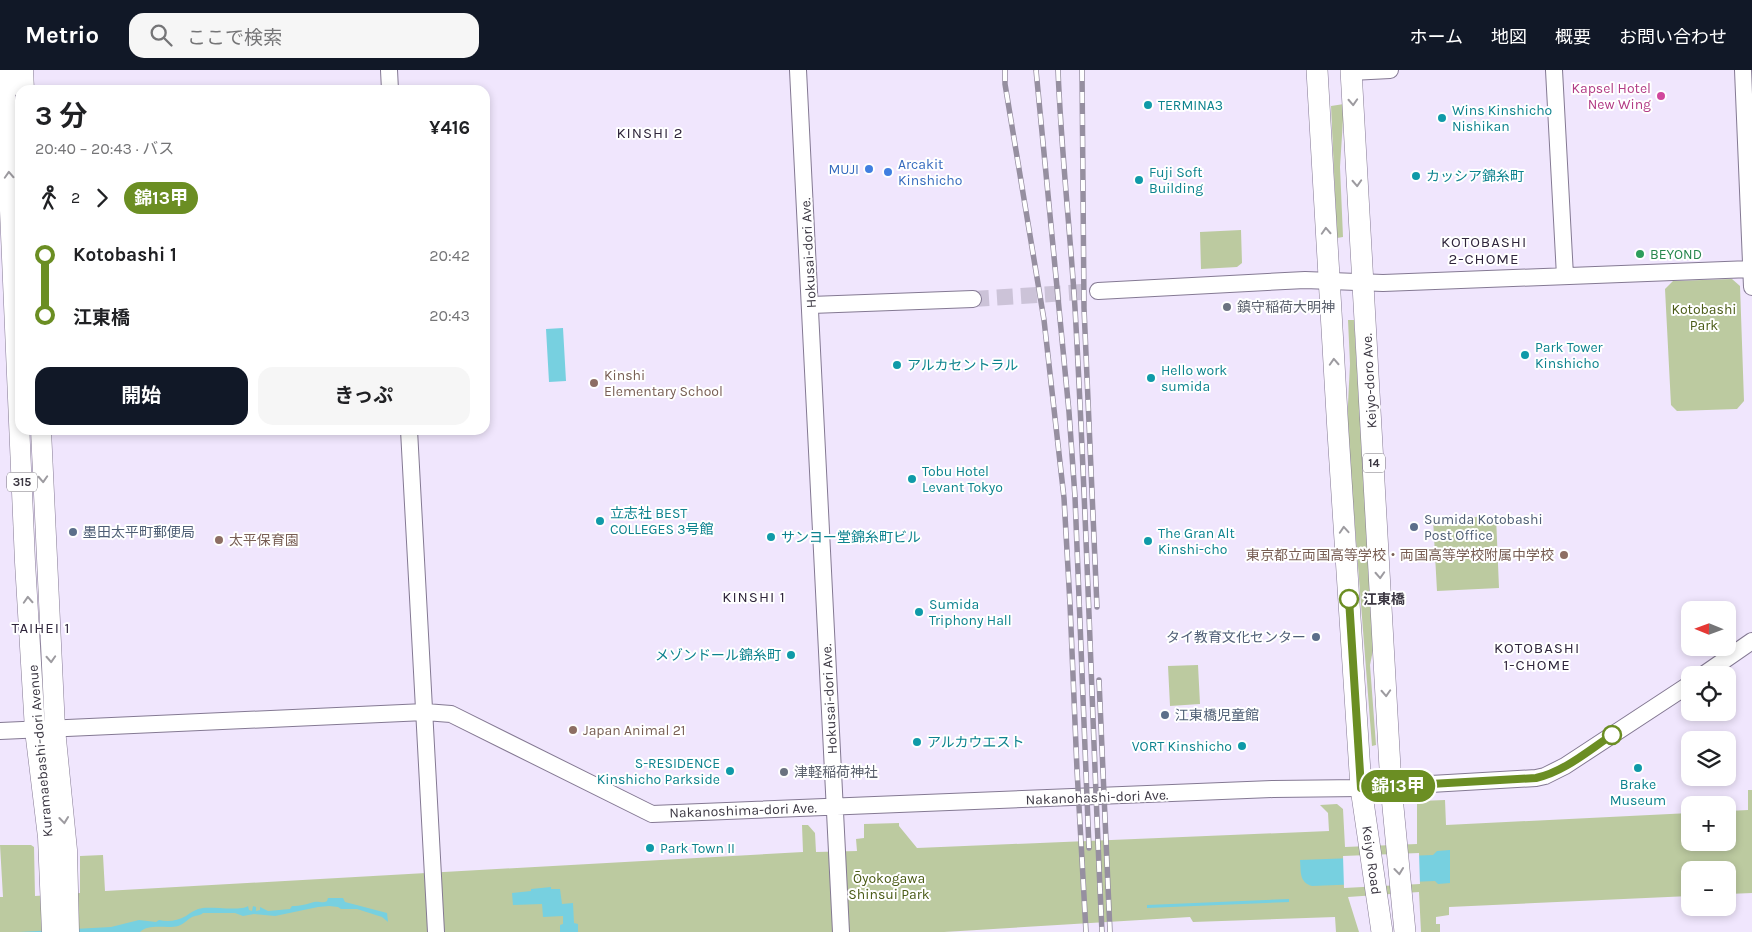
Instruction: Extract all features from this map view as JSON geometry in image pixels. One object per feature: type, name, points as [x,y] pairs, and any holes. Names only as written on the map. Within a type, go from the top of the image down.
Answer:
[{"type":"highway","points":[[1317,70],[1361,788]]},
{"type":"highway","name":"Keiyo-doro Ave.","points":[[1351,71],[1391,786],[1396,842]]},
{"type":"highway","name":"Keiyo Road","points":[[1361,788],[1382,932]]},
{"type":"highway","name":"Keiyo Road","points":[[1396,842],[1405,932]]},
{"type":"main road","name":"Kuramaebashi-dori Avenue","points":[[4,70],[15,326]]},
{"type":"main road","points":[[23,70],[24,85]]},
{"type":"main road","name":"Kuramaebashi-dori Avenue","points":[[20,435],[35,730],[48,837],[59,892]]},
{"type":"main road","name":"Kuramaebashi-dori Avenue","points":[[41,435],[55,729],[67,850],[59,892]]},
{"type":"main road","name":"315","points":[[52,932],[59,892]]},
{"type":"main road","name":"315","points":[[59,892],[69,932]]},
{"type":"street","points":[[389,70],[390,85]]},
{"type":"street","name":"Hokusai-dori Ave.","points":[[798,70],[841,932]]},
{"type":"street","points":[[1351,71],[1390,70]]},
{"type":"street","points":[[1554,70],[1565,276]]},
{"type":"street","points":[[1743,70],[1752,287]]},
{"type":"street","points":[[1098,291],[1329,280],[1384,283],[1751,269]]},
{"type":"street","points":[[811,305],[973,299]]},
{"type":"street","points":[[409,435],[436,932]]},
{"type":"street","points":[[1716,666],[1752,641]]},
{"type":"street","name":"Nakanohashi-dori Ave.","points":[[834,806],[1255,790],[1361,788],[1526,780],[1545,776],[1565,766],[1681,690]]},
{"type":"street","points":[[0,732],[425,712]]},
{"type":"street","name":"Nakanoshima-dori Ave.","points":[[425,712],[451,714],[652,814],[834,806]]},
{"type":"green space","points":[[1344,104],[1340,167],[1343,237],[1337,238],[1331,106]]},
{"type":"green space","points":[[1241,230],[1242,263],[1237,267],[1201,269],[1200,232]]},
{"type":"green space","name":"Kotobashi Park","points":[[1732,279],[1740,286],[1744,401],[1737,409],[1677,411],[1671,405],[1665,289],[1673,281]]},
{"type":"green space","points":[[1348,320],[1354,320],[1374,645],[1370,665],[1376,745],[1372,746],[1347,424],[1350,364]]},
{"type":"green space","points":[[1496,516],[1499,588],[1437,591],[1433,519]]},
{"type":"green space","points":[[1198,665],[1200,704],[1170,706],[1168,666]]},
{"type":"green space","name":"Ōyokogawa Shinsui Park","points":[[1748,790],[1752,790],[1752,893],[1736,894],[1736,861],[1681,861],[1681,896],[1449,907],[1449,915],[1436,917],[1436,924],[1440,924],[1440,932],[1421,932],[1419,892],[1348,897],[1359,932],[1336,932],[1335,917],[1193,922],[1190,917],[944,932],[0,932],[0,897],[3,897],[0,845],[31,845],[34,847],[35,896],[80,893],[80,856],[103,855],[105,891],[803,852],[802,825],[808,825],[815,833],[816,852],[857,851],[856,839],[864,838],[864,824],[899,823],[899,826],[917,848],[1329,831],[1328,813],[1320,805],[1337,804],[1343,809],[1345,847],[1417,844],[1417,804],[1419,801],[1445,800],[1446,825],[1681,813],[1681,851],[1736,851],[1736,811],[1748,810]]},
{"type":"water","points":[[563,328],[566,381],[549,382],[546,329]]},
{"type":"water","points":[[1450,850],[1450,883],[1438,884],[1435,881],[1312,886],[1305,882],[1301,872],[1300,860],[1433,855],[1437,851]]},
{"type":"water","points":[[551,887],[551,889],[560,889],[562,904],[573,903],[574,923],[578,924],[578,932],[560,932],[563,916],[543,917],[542,904],[513,905],[512,893]]},
{"type":"water","points":[[328,898],[343,898],[345,902],[387,913],[388,922],[382,917],[357,909],[341,909],[329,906],[275,916],[203,913],[178,926],[153,927],[140,932],[19,932],[111,927],[139,920],[172,921],[203,908],[234,909],[248,906],[249,910],[252,911],[253,906],[256,907],[256,911],[260,910],[260,907],[268,911],[290,909],[292,906],[325,902]]},
{"type":"water","points":[[1289,899],[1289,902],[1147,908],[1147,905]]},
{"type":"pier","points":[[1419,853],[1420,884],[1344,888],[1343,856]]},
{"type":"tunnel","points":[[973,299],[1098,291]]},
{"type":"railway","points":[[1005,70],[1005,84],[1044,320],[1064,498],[1086,932]]},
{"type":"railway","points":[[1036,70],[1069,412],[1075,497],[1089,848]]},
{"type":"railway","points":[[1058,70],[1079,386],[1102,932]]},
{"type":"railway","points":[[1082,70],[1084,308],[1097,607]]},
{"type":"railway","points":[[1099,680],[1110,932]]},
{"type":"bus line","name":"錦13甲","points":[[1349,599],[1361,788],[1536,778],[1556,772],[1612,735]]},
{"type":"place","name":"Kapsel Hotel New Wing","points":[[1661,96]]},
{"type":"place","name":"TERMINA3","points":[[1148,105]]},
{"type":"place","name":"Wins Kinshicho Nishikan","points":[[1442,118]]},
{"type":"place","name":"MUJI","points":[[869,169]]},
{"type":"place","name":"Arcakit Kinshicho","points":[[888,172]]},
{"type":"place","name":"カッシア錦糸町","points":[[1416,176]]},
{"type":"place","name":"Fuji Soft Building","points":[[1139,180]]},
{"type":"place","name":"BEYOND","points":[[1640,254]]},
{"type":"place","name":"鎮守稲荷大明神","points":[[1227,307]]},
{"type":"place","name":"Park Tower Kinshicho","points":[[1525,355]]},
{"type":"place","name":"アルカセントラル","points":[[897,365]]},
{"type":"place","name":"Hello work sumida","points":[[1151,378]]},
{"type":"place","name":"Kinshi Elementary School","points":[[594,383]]},
{"type":"place","name":"Tobu Hotel Levant Tokyo","points":[[912,479]]},
{"type":"place","name":"立志社 BEST COLLEGES 3号館","points":[[600,521]]},
{"type":"place","name":"Sumida Kotobashi Post Office","points":[[1414,527]]},
{"type":"place","name":"墨田太平町郵便局","points":[[73,532]]},
{"type":"place","name":"サンヨー堂錦糸町ビル","points":[[771,537]]},
{"type":"place","name":"太平保育園","points":[[219,540]]},
{"type":"place","name":"The Gran Alt Kinshi-cho","points":[[1148,541]]},
{"type":"place","name":"東京都立両国高等学校・両国高等学校附属中学校","points":[[1564,555]]},
{"type":"place","name":"江東橋","points":[[1349,599]]},
{"type":"place","name":"Sumida Triphony Hall","points":[[919,612]]},
{"type":"place","name":"タイ教育文化センター","points":[[1316,637]]},
{"type":"place","name":"メゾンドール錦糸町","points":[[791,655]]},
{"type":"place","name":"江東橋児童館","points":[[1165,715]]},
{"type":"place","name":"Japan Animal 21","points":[[573,730]]},
{"type":"place","name":"アルカウエスト","points":[[917,742]]},
{"type":"place","name":"VORT Kinshicho","points":[[1242,746]]},
{"type":"place","name":"Brake Museum","points":[[1638,768]]},
{"type":"place","name":"S-RESIDENCE Kinshicho Parkside","points":[[730,771]]},
{"type":"place","name":"津軽稲荷神社","points":[[784,772]]},
{"type":"place","name":"Park Town II","points":[[650,848]]},
{"type":"district","name":"KINSHI 2","points":[[650,133]]},
{"type":"district","name":"KOTOBASHI 2-CHOME","points":[[1484,250]]},
{"type":"district","name":"KINSHI 1","points":[[754,597]]},
{"type":"district","name":"TAIHEI 1","points":[[41,628]]},
{"type":"district","name":"KOTOBASHI 1-CHOME","points":[[1537,656]]}]
